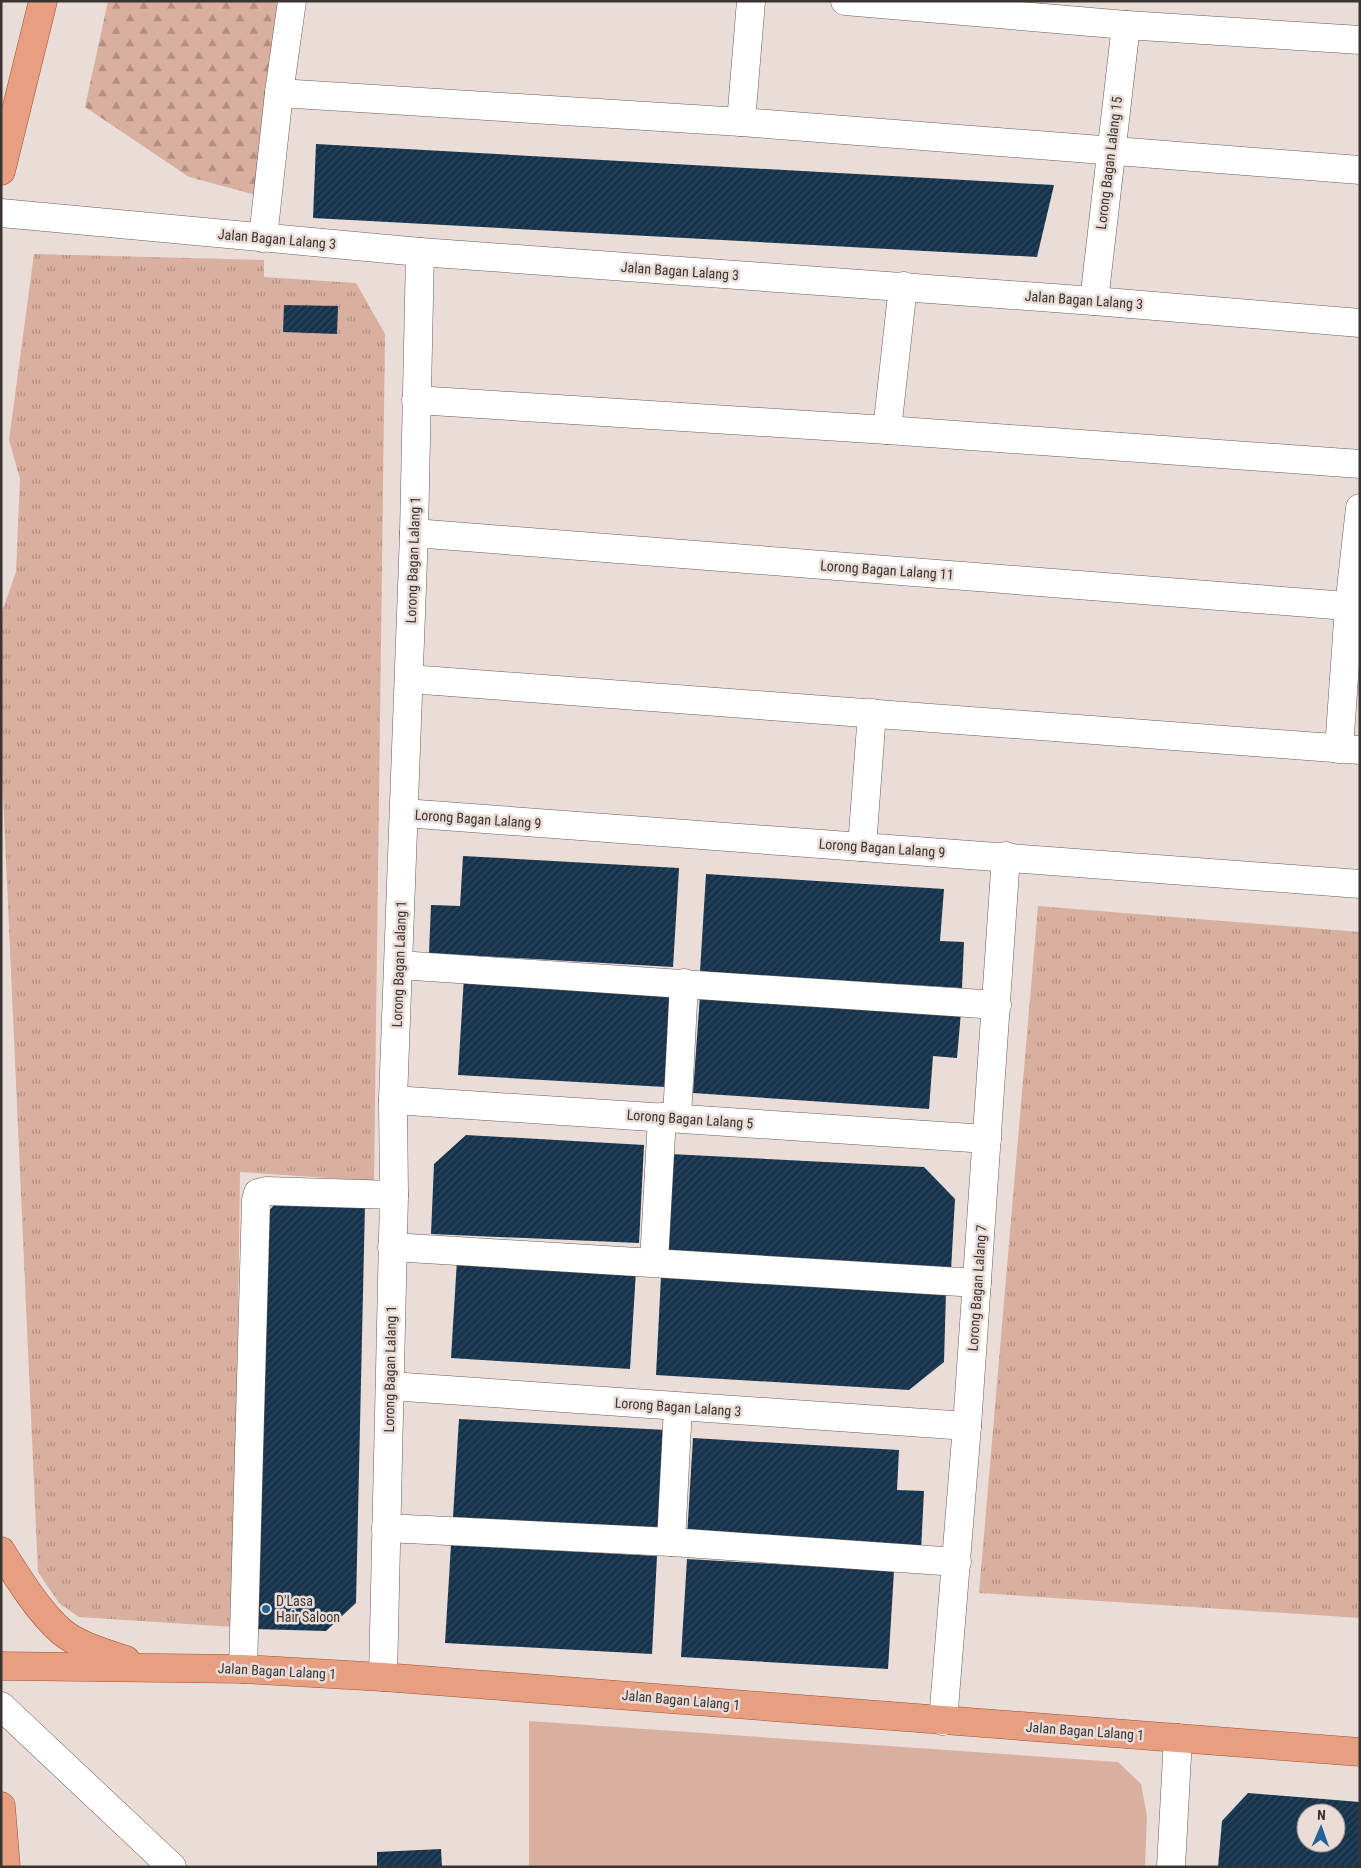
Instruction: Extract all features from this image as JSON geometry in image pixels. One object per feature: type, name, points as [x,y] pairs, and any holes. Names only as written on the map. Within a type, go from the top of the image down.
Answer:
[{"type":"main road","points":[[1,171],[43,1]]},
{"type":"main road","points":[[1,1551],[28,1593],[62,1632],[93,1648],[147,1667]]},
{"type":"main road","name":"Jalan Bagan Lalang 1","points":[[1,1666],[243,1668],[383,1677],[1360,1752]]},
{"type":"main road","points":[[1,1806],[6,1867]]},
{"type":"main road","points":[[1,1852],[6,1867]]},
{"type":"street","points":[[263,238],[279,93],[292,1]]},
{"type":"street","points":[[741,122],[751,1]]},
{"type":"street","points":[[844,1],[1126,25],[1360,40]]},
{"type":"street","name":"Lorong Bagan Lalang 15","points":[[1094,301],[1126,25]]},
{"type":"street","points":[[279,93],[741,122],[1360,170]]},
{"type":"street","name":"Jalan Bagan Lalang 3","points":[[1,213],[420,252],[903,286],[1360,323]]},
{"type":"street","name":"Lorong Bagan Lalang 1","points":[[383,1677],[394,1195],[393,1100],[414,533],[420,252]]},
{"type":"street","points":[[887,430],[903,286]]},
{"type":"street","points":[[416,400],[887,430],[1360,464]]},
{"type":"street","points":[[409,679],[1349,750],[1360,508]]},
{"type":"street","name":"Lorong Bagan Lalang 11","points":[[414,533],[1354,607]]},
{"type":"street","points":[[862,847],[872,713]]},
{"type":"street","name":"Lorong Bagan Lalang 9","points":[[404,813],[1006,856],[1360,884]]},
{"type":"street","name":"Lorong Bagan Lalang 7","points":[[944,1721],[967,1426],[1006,856]]},
{"type":"street","points":[[399,965],[997,1005]]},
{"type":"street","points":[[654,1262],[684,984]]},
{"type":"street","name":"Lorong Bagan Lalang 5","points":[[393,1100],[987,1139]]},
{"type":"street","points":[[243,1668],[256,1200],[258,1193],[394,1195]]},
{"type":"street","points":[[392,1247],[977,1283]]},
{"type":"street","name":"Lorong Bagan Lalang 3","points":[[390,1386],[967,1426]]},
{"type":"street","points":[[671,1542],[678,1407]]},
{"type":"street","points":[[386,1528],[671,1542],[956,1562]]},
{"type":"street","points":[[1,1706],[172,1867]]},
{"type":"street","points":[[1171,1867],[1178,1738]]},
{"type":"green space","points":[[108,1],[296,1],[271,199],[189,177],[85,107]]},
{"type":"green space","points":[[34,254],[264,260],[264,277],[356,283],[385,334],[374,1181],[240,1172],[234,1627],[79,1617],[59,1603],[38,1572],[1,750],[1,614],[16,572],[20,479],[9,440]]},
{"type":"green space","points":[[1038,906],[1360,932],[1360,1618],[979,1593]]},
{"type":"green space","points":[[529,1721],[1118,1762],[1141,1784],[1147,1816],[1145,1867],[529,1867]]},
{"type":"building","points":[[316,144],[1054,185],[1037,257],[313,218]]},
{"type":"building","points":[[284,305],[338,306],[337,334],[283,332]]},
{"type":"building","points":[[463,856],[679,868],[673,967],[429,953],[431,905],[460,906]]},
{"type":"building","points":[[706,874],[944,889],[940,941],[964,942],[962,988],[700,972]]},
{"type":"building","points":[[464,977],[670,989],[665,1087],[458,1075]]},
{"type":"building","points":[[700,995],[961,1012],[957,1058],[933,1056],[929,1109],[693,1093]]},
{"type":"building","points":[[466,1135],[644,1145],[639,1243],[431,1234],[434,1164]]},
{"type":"building","points":[[670,1154],[924,1167],[955,1199],[951,1270],[665,1252]]},
{"type":"building","points":[[277,1202],[365,1204],[356,1603],[326,1631],[254,1629],[265,1215]]},
{"type":"building","points":[[457,1260],[636,1270],[630,1369],[451,1358]]},
{"type":"building","points":[[661,1276],[946,1291],[944,1362],[909,1390],[656,1375]]},
{"type":"building","points":[[459,1419],[666,1430],[660,1529],[453,1517]]},
{"type":"building","points":[[693,1438],[899,1450],[897,1490],[924,1491],[921,1551],[687,1537]]},
{"type":"building","points":[[451,1545],[657,1556],[652,1654],[445,1643]]},
{"type":"building","points":[[687,1559],[894,1571],[888,1669],[681,1657]]},
{"type":"building","points":[[1248,1793],[1360,1802],[1360,1867],[1218,1867],[1222,1821]]},
{"type":"building","points":[[441,1849],[442,1867],[377,1867],[377,1852]]},
{"type":"place","name":"D'Lasa Hair Saloon","points":[[266,1609]]}]
